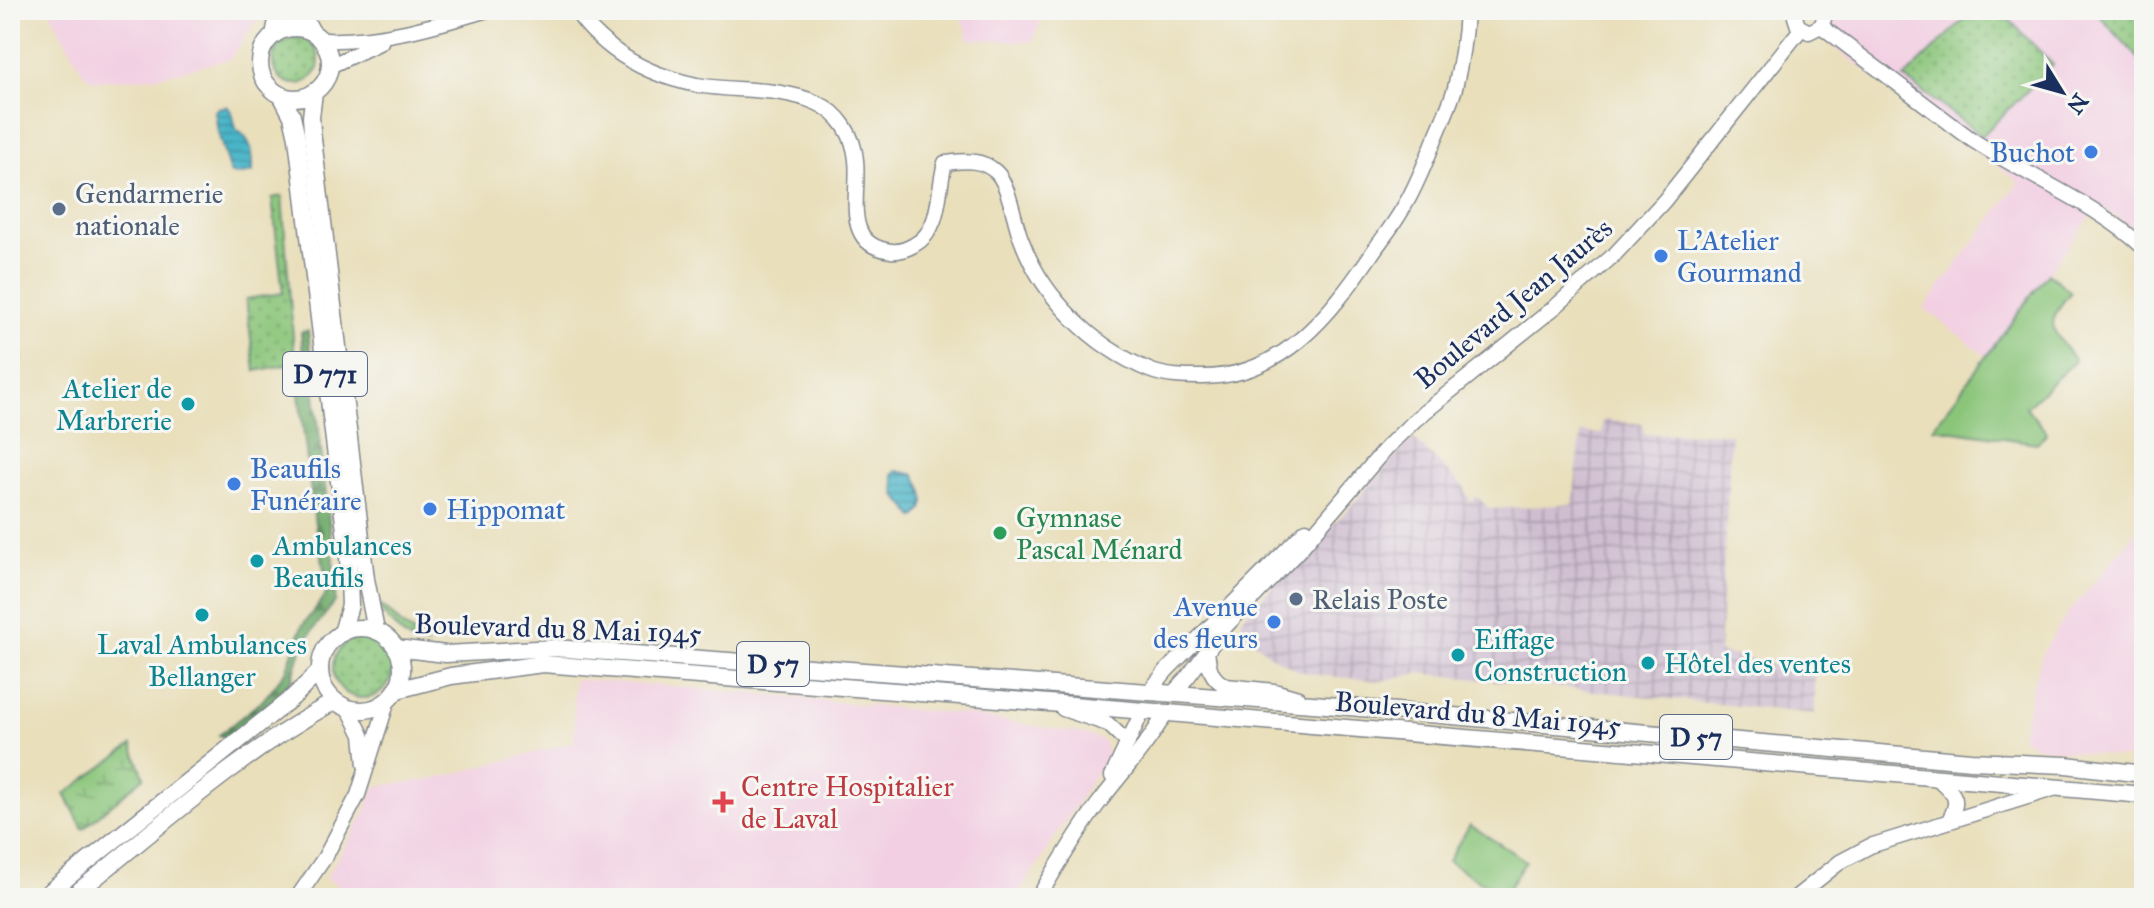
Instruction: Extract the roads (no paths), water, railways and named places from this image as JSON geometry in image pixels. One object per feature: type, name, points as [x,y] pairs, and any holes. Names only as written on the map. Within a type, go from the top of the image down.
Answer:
[{"type":"main road","points":[[279,10],[274,35],[263,51],[260,70],[265,82],[281,95],[292,98],[314,92],[328,76],[330,66],[327,48],[300,10]]},
{"type":"main road","points":[[274,35],[292,28],[317,36]]},
{"type":"main road","name":"D 771","points":[[314,92],[312,131],[366,579],[376,631]]},
{"type":"main road","name":"D 771","points":[[281,95],[292,116],[297,138],[348,555],[350,605],[342,633]]},
{"type":"main road","points":[[353,629],[376,631],[388,638],[396,648],[402,669],[393,695],[377,708],[363,711],[342,705],[327,693],[322,683],[321,659],[325,649],[332,639],[353,629]]},
{"type":"main road","name":"Boulevard du 8 Mai 1945","points":[[396,648],[446,654],[554,648],[1144,699],[1169,704],[1937,778],[2144,795]]},
{"type":"main road","name":"Boulevard du 8 Mai 1945","points":[[393,695],[451,676],[543,664],[1044,703],[1144,699]]},
{"type":"main road","points":[[42,898],[293,697],[320,671]]},
{"type":"main road","points":[[1025,701],[1044,693],[1144,699]]},
{"type":"main road","name":"Boulevard du 8 Mai 1945","points":[[1169,704],[1294,711],[1326,705],[1971,761],[2066,765],[2144,774]]},
{"type":"main road","points":[[70,898],[259,748],[296,722],[342,705]]},
{"type":"street","points":[[317,36],[349,41],[400,34],[487,10]]},
{"type":"street","points":[[576,10],[590,30],[640,67],[699,85],[787,93],[820,104],[843,121],[856,160],[855,217],[858,227],[872,245],[894,252],[907,250],[924,240],[935,222],[945,163],[979,161],[994,169],[1001,178],[1021,241],[1035,271],[1053,297],[1114,352],[1152,371],[1182,377],[1219,377],[1275,358],[1297,343],[1334,308],[1402,210],[1420,176],[1455,86],[1466,10]]},
{"type":"street","points":[[1798,10],[1796,21],[1801,29],[1814,32],[1824,19],[1822,10]]},
{"type":"street","points":[[1821,26],[1971,139],[2107,219],[2144,248]]},
{"type":"street","name":"Boulevard Jean Jaurès","points":[[1098,804],[1152,735],[1169,704],[1226,626],[1301,548],[1387,447],[1416,419],[1616,253],[1664,201],[1801,29]]},
{"type":"street","points":[[330,66],[400,34]]},
{"type":"street","name":"Boulevard Jean Jaurès","points":[[1098,804],[1128,743],[1144,699],[1157,680],[1294,542],[1342,499]]},
{"type":"street","points":[[1207,651],[1210,672],[1219,683],[1274,691],[1326,705]]},
{"type":"street","points":[[1169,704],[1170,680],[1181,656]]},
{"type":"street","points":[[297,898],[341,830],[358,795],[365,767],[393,695]]},
{"type":"street","points":[[1044,703],[1108,724],[1128,743]]},
{"type":"street","points":[[342,705],[362,735],[365,767]]},
{"type":"street","points":[[1937,778],[1956,800],[1956,808],[1949,820]]},
{"type":"street","points":[[1795,898],[1840,862],[1861,850],[2055,789]]},
{"type":"street","points":[[1038,898],[1098,804]]},
{"type":"water","points":[[227,106],[236,129],[251,148],[253,172],[230,173],[215,111]]},
{"type":"water","points":[[893,473],[915,475],[921,486],[923,508],[915,518],[896,495]]},
{"type":"place","name":"Buchot","points":[[2091,152]]},
{"type":"place","name":"Gendarmerie nationale","points":[[59,209]]},
{"type":"place","name":"L'Atelier Gourmand","points":[[1661,256]]},
{"type":"place","name":"Atelier de Marbrerie","points":[[188,404]]},
{"type":"place","name":"Beaufils Funéraire","points":[[234,484]]},
{"type":"place","name":"Hippomat","points":[[430,509]]},
{"type":"place","name":"Gymnase Pascal Ménard","points":[[1000,533]]},
{"type":"place","name":"Ambulances Beaufils","points":[[257,561]]},
{"type":"place","name":"Relais Poste","points":[[1296,599]]},
{"type":"place","name":"Laval Ambulances Bellanger","points":[[202,615]]},
{"type":"place","name":"Avenue des fleurs","points":[[1274,622]]},
{"type":"place","name":"Eiffage Construction","points":[[1458,655]]},
{"type":"place","name":"Hôtel des ventes","points":[[1648,663]]},
{"type":"place","name":"Centre Hospitalier de Laval","points":[[723,802]]}]
